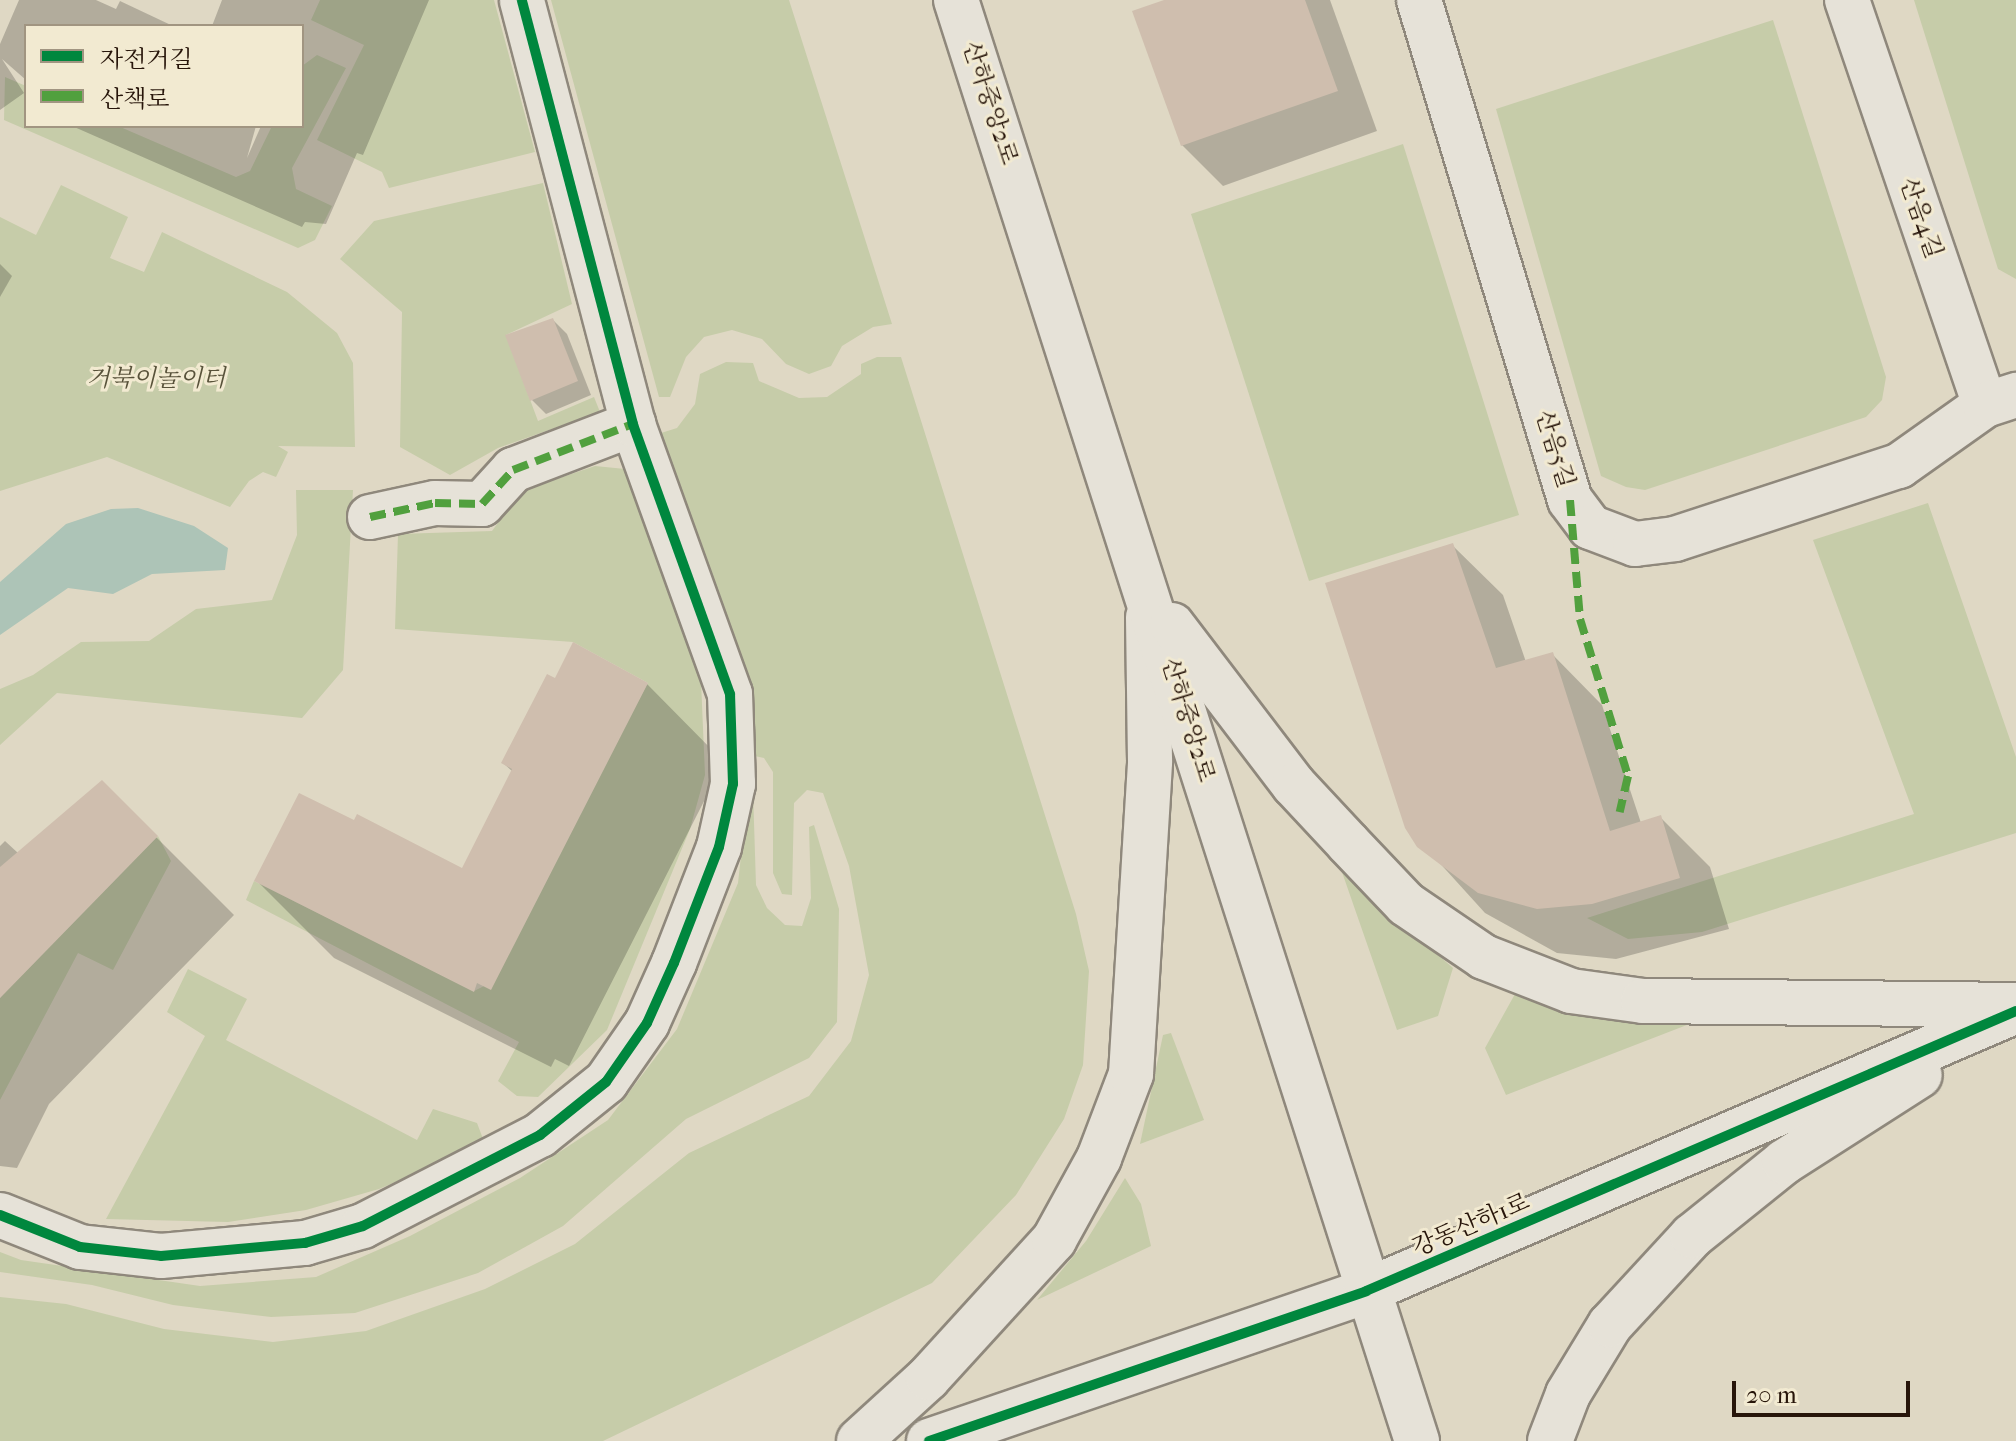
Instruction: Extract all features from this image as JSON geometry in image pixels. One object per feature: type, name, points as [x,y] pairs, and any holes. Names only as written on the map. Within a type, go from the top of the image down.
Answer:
[{"type":"street","points":[[0,1215],[80,1247],[161,1256],[305,1243],[363,1226],[494,1162],[540,1135],[606,1082],[647,1023],[674,963],[719,847],[733,784],[730,694],[633,424],[522,0]]},
{"type":"street","name":"산하중앙2로","points":[[956,0],[1148,590],[1366,1291],[1417,1441]]},
{"type":"street","name":"산음5길","points":[[1419,0],[1570,500],[1590,527],[1635,544],[1675,539],[1899,466],[2001,400]]},
{"type":"street","name":"산음4길","points":[[1847,0],[2001,400]]},
{"type":"street","points":[[370,517],[435,503],[482,504],[513,470],[633,424]]},
{"type":"street","points":[[1148,590],[1219,692],[1294,785],[1406,904],[1484,957],[1571,991],[1643,1001],[2016,1005]]},
{"type":"street","points":[[859,1441],[928,1378],[1054,1240],[1099,1158],[1131,1074],[1150,761],[1148,590]]},
{"type":"street","points":[[1550,1441],[1568,1394],[1610,1325],[1692,1236],[1784,1162],[2016,1012]]},
{"type":"street","name":"강동산하1로","points":[[929,1441],[1366,1291],[2016,1012]]},
{"type":"green space","points":[[320,0],[494,0],[535,152],[389,188],[382,172],[317,140],[364,45],[311,20]]},
{"type":"green space","points":[[551,0],[789,0],[892,324],[873,327],[842,346],[831,366],[809,374],[786,364],[762,339],[732,330],[704,337],[686,357],[670,397],[659,397]]},
{"type":"green space","points":[[1914,0],[2016,0],[2016,279],[1998,269]]},
{"type":"green space","points":[[1773,20],[1886,377],[1882,400],[1866,417],[1645,490],[1626,487],[1601,476],[1496,109]]},
{"type":"green space","points":[[317,55],[346,68],[292,168],[296,189],[332,206],[315,240],[298,248],[4,120],[5,77],[24,85],[24,128],[123,128],[236,177],[250,171],[271,128],[304,128],[304,65]]},
{"type":"green space","points":[[1403,144],[1519,515],[1309,581],[1191,214]]},
{"type":"green space","points":[[543,183],[572,304],[506,335],[538,421],[594,397],[600,412],[498,448],[450,475],[400,447],[402,312],[340,259],[374,221]]},
{"type":"green space","name":"거북이놀이터","points":[[61,185],[128,217],[110,258],[144,272],[162,232],[287,292],[337,333],[353,363],[355,447],[278,446],[288,452],[276,477],[263,472],[249,481],[230,507],[107,457],[0,491],[0,217],[36,235]]},
{"type":"green space","points":[[877,357],[901,357],[1076,914],[1089,971],[1083,1065],[1064,1119],[1016,1195],[932,1283],[603,1441],[0,1441],[0,1297],[66,1304],[164,1329],[273,1342],[366,1331],[485,1289],[575,1244],[689,1153],[809,1096],[851,1041],[869,975],[849,866],[823,793],[807,790],[794,803],[792,895],[782,894],[773,873],[773,772],[764,758],[750,755],[752,688],[661,433],[677,428],[695,404],[700,374],[726,362],[753,363],[759,381],[799,398],[827,397],[861,374],[861,364]]},
{"type":"green space","points":[[595,466],[625,469],[701,681],[705,775],[690,829],[607,1030],[538,1097],[517,1096],[498,1081],[519,1042],[246,900],[254,881],[474,991],[484,986],[648,683],[573,642],[395,629],[398,534],[492,531],[521,491]]},
{"type":"green space","points":[[296,490],[353,490],[343,670],[302,718],[57,693],[0,745],[0,689],[33,675],[81,642],[149,641],[196,609],[272,600],[297,535]]},
{"type":"green space","points":[[1928,503],[2016,757],[2016,833],[1702,932],[1628,939],[1587,918],[1914,814],[1813,540]]},
{"type":"green space","points":[[753,791],[756,885],[767,908],[785,925],[802,926],[811,898],[809,827],[814,825],[839,909],[837,1022],[809,1058],[686,1119],[563,1226],[478,1273],[355,1313],[271,1317],[173,1305],[92,1285],[0,1272],[0,1252],[21,1260],[200,1286],[316,1277],[410,1236],[520,1178],[608,1120],[677,1029],[738,883],[748,793]]},
{"type":"green space","points":[[158,836],[171,861],[113,970],[78,953],[0,1100],[0,998]]},
{"type":"green space","points":[[1335,852],[1362,889],[1453,968],[1438,1016],[1397,1030]]},
{"type":"green space","points":[[188,969],[247,999],[226,1040],[417,1140],[433,1109],[477,1123],[485,1144],[379,1189],[306,1210],[228,1222],[106,1219],[205,1036],[167,1012]]},
{"type":"green space","points":[[1515,994],[1557,1011],[1692,1023],[1506,1095],[1485,1048]]},
{"type":"green space","points":[[1171,1033],[1204,1120],[1140,1144],[1163,1035]]},
{"type":"green space","points":[[1125,1178],[1141,1204],[1151,1246],[1037,1300],[1086,1241]]},
{"type":"shaded area","points":[[138,508],[194,526],[228,548],[225,570],[152,574],[113,594],[68,588],[0,635],[0,582],[66,524],[111,509]]},
{"type":"building","points":[[1164,0],[1305,0],[1338,91],[1181,146],[1132,11]]},
{"type":"building","points":[[553,318],[578,381],[530,401],[505,335]]},
{"type":"building","points":[[1453,543],[1496,668],[1553,652],[1610,831],[1661,815],[1680,878],[1592,904],[1537,909],[1478,893],[1417,847],[1405,828],[1325,583]]},
{"type":"building","points":[[573,642],[648,683],[491,990],[477,983],[474,992],[254,881],[299,793],[354,820],[357,814],[462,868],[512,769],[501,763],[547,674],[555,678]]},
{"type":"building","points":[[102,780],[158,836],[0,998],[0,867]]},
{"type":"marked path","points":[[370,517],[435,503],[482,504],[513,470],[633,424]]},
{"type":"marked path","points":[[1570,500],[1580,619],[1628,776],[1620,812]]},
{"type":"cycle path","points":[[0,1215],[80,1247],[161,1256],[305,1243],[363,1226],[540,1135],[606,1082],[647,1023],[674,963],[719,847],[733,784],[730,694],[633,424],[522,0]]},
{"type":"cycle path","points":[[929,1441],[1366,1291],[2016,1011]]}]
